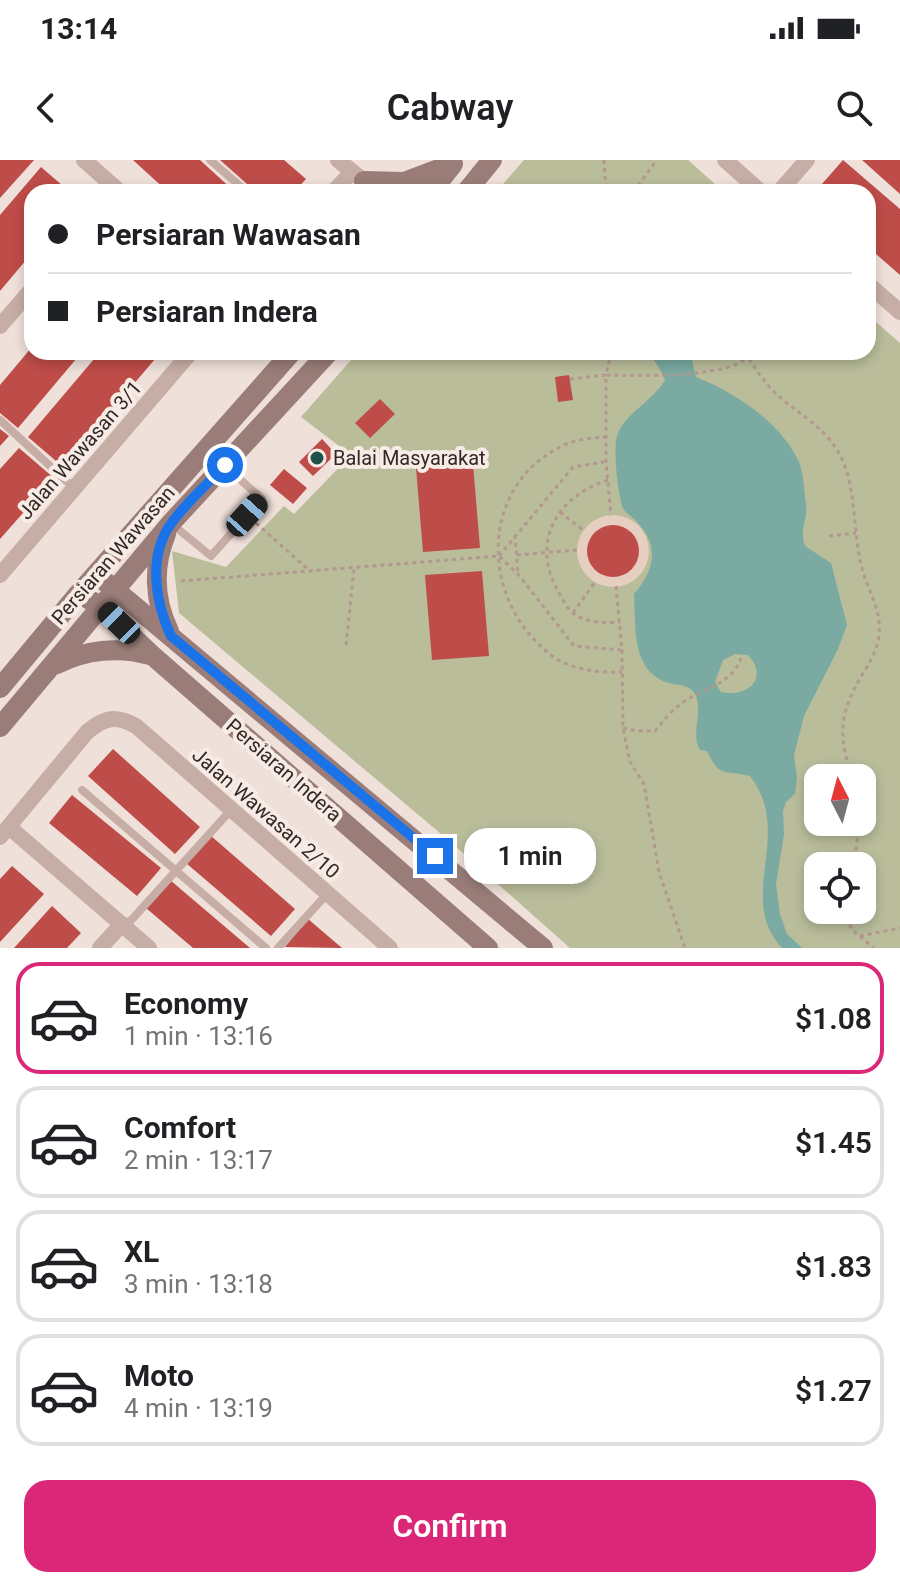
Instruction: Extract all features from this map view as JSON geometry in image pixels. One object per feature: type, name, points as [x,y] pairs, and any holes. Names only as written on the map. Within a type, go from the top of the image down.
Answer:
[{"type":"main road","points":[[471,184],[492,160]]},
{"type":"main road","points":[[364,184],[404,182],[454,162]]},
{"type":"main road","points":[[437,184],[454,162]]},
{"type":"main road","name":"Persiaran Wawasan","points":[[0,688],[79,593],[285,360]]},
{"type":"main road","name":"Persiaran Wawasan","points":[[0,727],[171,523],[322,360]]},
{"type":"main road","points":[[171,523],[160,552],[156,583],[161,611],[171,636]]},
{"type":"main road","name":"Persiaran Indera","points":[[96,574],[543,948]]},
{"type":"main road","name":"Persiaran Indera","points":[[79,593],[101,607],[488,948]]},
{"type":"main road","points":[[52,667],[76,655],[126,648],[153,656]]},
{"type":"street","points":[[84,160],[110,184]]},
{"type":"street","points":[[338,160],[364,184]]},
{"type":"street","points":[[725,160],[752,184]]},
{"type":"street","points":[[786,184],[807,160]]},
{"type":"street","points":[[876,291],[900,312]]},
{"type":"street","points":[[0,326],[24,298]]},
{"type":"street","name":"Jalan Wawasan 3/1","points":[[0,575],[184,360]]},
{"type":"street","name":"Jalan Wawasan 2/10","points":[[5,832],[87,732],[99,722],[123,718],[136,726],[390,948]]},
{"type":"street","points":[[5,832],[149,948]]},
{"type":"street","points":[[100,948],[123,926]]},
{"type":"lane","points":[[210,160],[238,184]]},
{"type":"lane","points":[[0,420],[74,488]]},
{"type":"lane","points":[[171,523],[211,556],[262,499],[225,465]]},
{"type":"lane","points":[[82,790],[266,948]]},
{"type":"lane","points":[[123,926],[232,809]]},
{"type":"lane","points":[[278,948],[327,893]]},
{"type":"path","points":[[604,160],[606,184]]},
{"type":"path","points":[[639,184],[657,160]]},
{"type":"path","points":[[609,360],[606,375],[606,462],[611,515]]},
{"type":"path","points":[[570,379],[606,375],[659,377],[736,366],[741,360]]},
{"type":"path","points":[[751,360],[781,399],[821,429],[841,457],[849,478],[860,563],[876,602],[879,638],[873,657],[842,718],[841,735],[848,764]]},
{"type":"path","points":[[607,437],[564,445],[529,472],[514,490],[502,514],[499,556],[509,606],[552,656],[576,668],[604,673],[622,672]]},
{"type":"path","points":[[499,556],[573,467],[606,462]]},
{"type":"path","points":[[608,480],[578,492],[560,512],[548,536],[545,552],[553,583],[573,613],[587,620],[620,622]]},
{"type":"path","points":[[560,512],[583,530]]},
{"type":"path","points":[[247,515],[310,571]]},
{"type":"path","points":[[829,536],[856,533]]},
{"type":"path","points":[[515,535],[518,574]]},
{"type":"path","points":[[517,555],[577,550]]},
{"type":"path","points":[[181,581],[499,556],[518,574],[574,646],[622,650]]},
{"type":"path","points":[[346,645],[354,567]]},
{"type":"path","points":[[573,613],[595,582]]},
{"type":"path","points":[[616,586],[622,650],[623,728],[630,762],[644,784],[659,872],[685,948]]},
{"type":"path","points":[[623,728],[655,731],[673,710],[691,697],[720,684],[738,668],[741,658]]},
{"type":"path","points":[[849,924],[852,930],[874,948]]},
{"type":"path","points":[[860,936],[900,928]]},
{"type":"green space","points":[[524,160],[688,160],[715,184],[503,184]]},
{"type":"green space","points":[[876,322],[900,343],[900,948],[570,948],[447,839],[179,613],[172,551],[226,567],[284,506],[294,514],[351,455],[301,417],[351,360],[876,360]]},
{"type":"shaded area","points":[[613,515],[633,521],[643,531],[649,551],[643,571],[633,581],[613,587],[593,581],[583,571],[577,551],[583,531],[593,521]]},
{"type":"water","points":[[654,360],[692,360],[696,377],[741,400],[781,434],[799,462],[803,477],[805,546],[831,563],[847,625],[804,716],[794,755],[797,778],[795,794],[786,802],[783,811],[784,834],[776,884],[780,914],[787,934],[802,948],[782,948],[769,928],[763,886],[767,820],[762,798],[750,776],[719,769],[707,751],[700,750],[696,737],[698,708],[695,694],[685,686],[659,679],[649,671],[638,649],[634,594],[650,568],[652,550],[645,532],[622,504],[616,442],[626,421],[660,388],[665,380]],"holes":[[[735,654],[748,655],[754,663],[756,678],[747,689],[721,692],[715,682],[723,660]]]},
{"type":"building","points":[[0,160],[34,160],[0,198]]},
{"type":"building","points":[[133,160],[200,160],[226,184],[159,184]]},
{"type":"building","points":[[220,160],[284,160],[306,179],[301,184],[247,184]]},
{"type":"building","points":[[843,160],[871,184],[822,184]]},
{"type":"building","points":[[862,160],[900,160],[900,194]]},
{"type":"building","points":[[41,167],[61,184],[26,184]]},
{"type":"building","points":[[24,187],[24,262],[0,291],[0,215]]},
{"type":"building","points":[[876,188],[900,209],[900,275],[876,254]]},
{"type":"building","points":[[24,356],[24,360],[75,360],[18,428],[0,413],[0,385]]},
{"type":"building","points":[[93,360],[154,360],[63,467],[28,437]]},
{"type":"building","points":[[569,375],[573,400],[558,402],[555,377]]},
{"type":"building","points":[[380,399],[395,414],[370,438],[355,423]]},
{"type":"building","points":[[0,429],[9,436],[0,446]]},
{"type":"building","name":"Balai Masyarakat","points":[[322,439],[336,454],[313,476],[299,462]]},
{"type":"building","points":[[19,448],[54,478],[0,539],[0,469]]},
{"type":"building","points":[[473,464],[480,548],[423,552],[416,468]]},
{"type":"building","points":[[284,469],[307,488],[293,504],[270,485]]},
{"type":"building","points":[[613,525],[631,533],[639,551],[631,569],[613,577],[595,569],[587,551],[595,533]]},
{"type":"building","points":[[482,571],[489,656],[432,660],[425,575]]},
{"type":"building","points":[[113,749],[200,827],[175,854],[88,776]]},
{"type":"building","points":[[72,795],[161,868],[137,896],[49,823]]},
{"type":"building","points":[[210,835],[295,909],[271,936],[186,863]]},
{"type":"building","points":[[12,866],[44,894],[0,942],[0,879]]},
{"type":"building","points":[[170,880],[250,948],[193,948],[146,908]]},
{"type":"building","points":[[52,906],[81,933],[67,948],[14,948]]},
{"type":"building","points":[[308,919],[342,948],[285,947]]},
{"type":"place","name":"Balai Masyarakat","points":[[317,458]]},
{"type":"route","points":[[225,465],[171,523],[164,537],[156,583],[161,611],[171,636],[435,856]]}]
